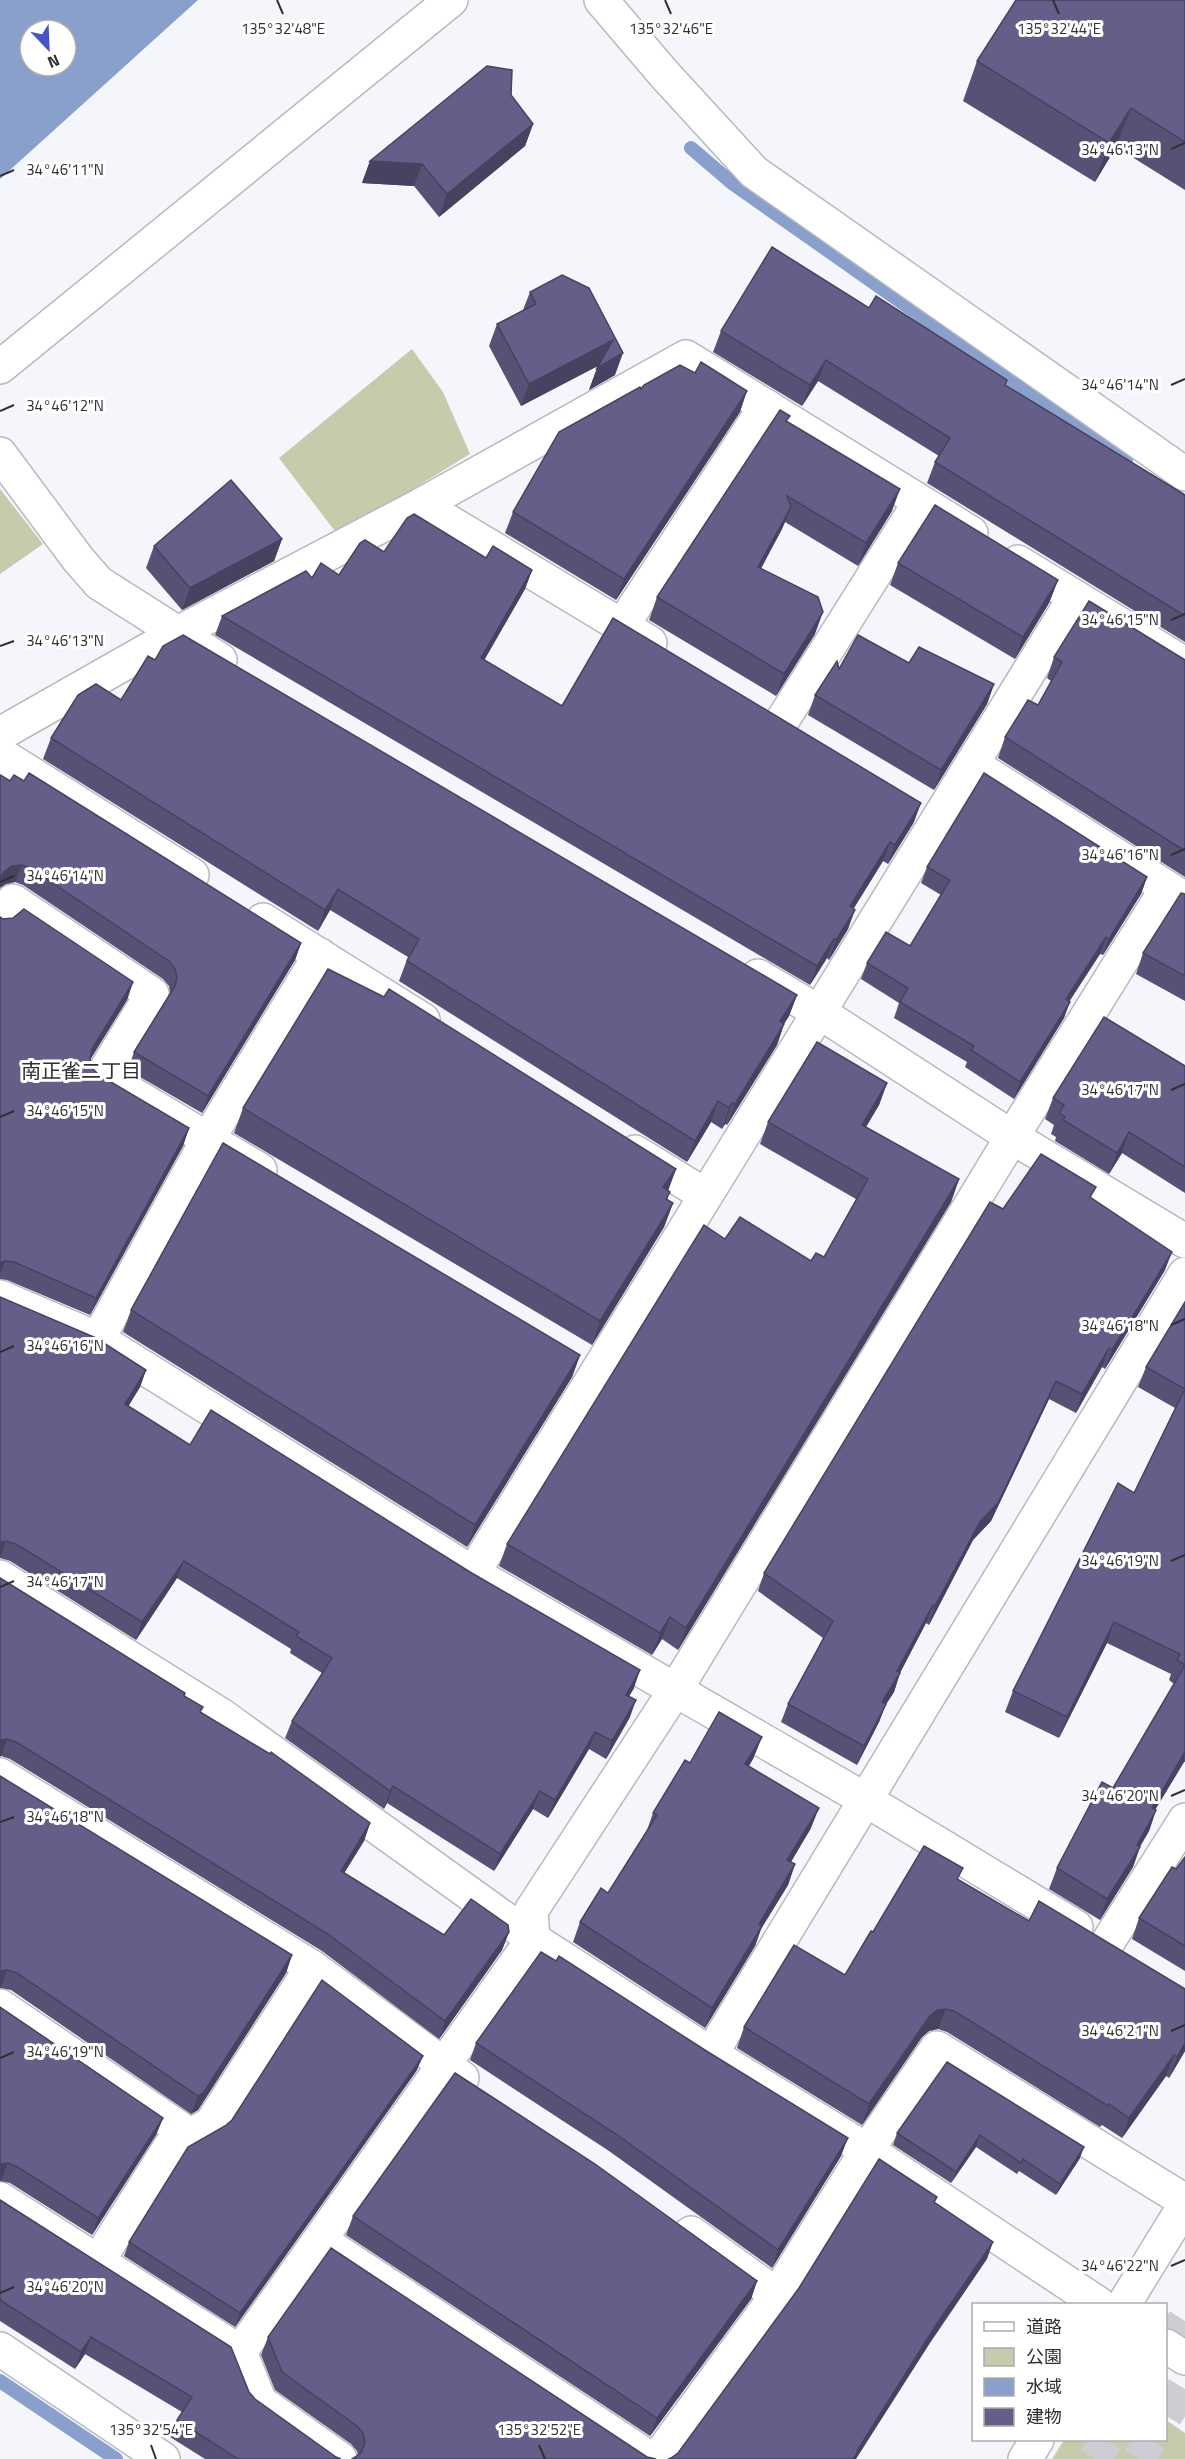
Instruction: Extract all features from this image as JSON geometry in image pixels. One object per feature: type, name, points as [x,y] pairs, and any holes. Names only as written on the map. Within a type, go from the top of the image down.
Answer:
[{"type":"street","points":[[0,367],[451,0]]},
{"type":"street","points":[[601,0],[665,75],[754,172],[1185,474]]},
{"type":"street","points":[[0,734],[176,634],[421,505],[686,357],[1185,664]]},
{"type":"street","points":[[622,626],[766,406]]},
{"type":"street","points":[[0,454],[99,583],[176,634],[247,676]]},
{"type":"street","points":[[782,721],[920,502]]},
{"type":"street","points":[[421,505],[672,656]]},
{"type":"street","points":[[473,1573],[587,1364],[705,1195],[1075,597]]},
{"type":"street","points":[[752,704],[811,739]]},
{"type":"street","points":[[0,754],[452,1037]]},
{"type":"street","points":[[240,2352],[533,1939],[531,1911],[676,1689],[1012,1137],[1176,893],[972,764]]},
{"type":"street","points":[[911,798],[940,816]]},
{"type":"street","points":[[0,918],[13,901],[152,994],[102,1076],[290,1188]]},
{"type":"street","points":[[98,1339],[208,1139],[320,955]]},
{"type":"street","points":[[737,964],[819,1012],[1012,1137],[1185,1241]]},
{"type":"street","points":[[614,1138],[705,1195]]},
{"type":"street","points":[[711,2054],[1185,1274]]},
{"type":"street","points":[[0,1297],[98,1339],[473,1573],[866,1800],[1136,1963]]},
{"type":"street","points":[[0,1577],[221,1715],[533,1939],[711,2054],[867,2150],[1097,2303]]},
{"type":"street","points":[[0,1775],[312,1966],[444,2066],[483,2091]]},
{"type":"street","points":[[1106,1945],[1185,1820]]},
{"type":"street","points":[[98,2261],[170,2147],[211,2124],[312,1966]]},
{"type":"street","points":[[0,2007],[190,2136]]},
{"type":"street","points":[[657,2459],[777,2295],[867,2150],[937,2048],[1185,2201]]},
{"type":"street","points":[[0,2199],[240,2352],[260,2402],[340,2459]]},
{"type":"street","points":[[1125,2303],[1185,2205]]},
{"type":"street","points":[[666,2216],[777,2295]]},
{"type":"street","points":[[320,2240],[651,2459]]},
{"type":"street","points":[[1167,2347],[1185,2358]]},
{"type":"street","points":[[0,2349],[163,2459]]},
{"type":"street","points":[[1025,2459],[1036,2441]]},
{"type":"green space","points":[[412,349],[443,392],[470,454],[338,535],[279,458]]},
{"type":"green space","points":[[0,489],[43,544],[0,574]]},
{"type":"green space","points":[[1167,2421],[1185,2433],[1185,2459],[1052,2459],[1063,2441],[1167,2441]]},
{"type":"water","points":[[0,0],[198,0],[0,179]]},
{"type":"building","points":[[1016,0],[1185,0],[1185,142],[1131,108],[1109,143],[977,61]]},
{"type":"building","points":[[487,66],[512,70],[511,95],[533,124],[447,194],[422,164],[370,161]]},
{"type":"building","points":[[772,247],[869,308],[876,296],[1007,380],[1005,385],[1185,495],[1185,616],[935,462],[950,438],[826,360],[810,385],[721,331]]},
{"type":"building","points":[[562,275],[589,288],[623,353],[597,368],[613,340],[529,384],[497,324],[536,304],[530,292]]},
{"type":"building","points":[[701,362],[747,391],[624,579],[513,512],[559,432],[640,387],[641,389],[644,385],[680,365],[695,373]]},
{"type":"building","points":[[780,410],[790,416],[786,421],[900,489],[866,543],[787,496],[791,507],[758,567],[818,597],[823,612],[784,674],[657,597]]},
{"type":"building","points":[[231,480],[282,539],[190,588],[154,546]]},
{"type":"building","points":[[935,505],[1058,580],[1023,637],[898,563]]},
{"type":"building","points":[[414,514],[486,558],[493,546],[532,570],[481,658],[562,706],[613,618],[921,803],[895,845],[890,842],[850,906],[855,910],[817,966],[222,616],[306,571],[312,578],[321,563],[339,575],[360,543],[365,540],[384,552],[407,518]]},
{"type":"building","points":[[1089,601],[1185,660],[1185,851],[1005,737],[1028,700],[1038,705],[1062,662],[1054,657]]},
{"type":"building","points":[[183,635],[797,995],[780,1021],[784,1024],[735,1104],[732,1103],[729,1108],[718,1101],[695,1141],[407,961],[419,939],[338,889],[325,910],[51,738],[78,695],[96,684],[121,700],[148,656],[155,660],[163,646]]},
{"type":"building","points":[[858,635],[909,663],[919,647],[994,684],[941,770],[815,695],[837,661],[839,669]]},
{"type":"building","points":[[29,773],[301,943],[208,1096],[134,1052],[175,986],[177,977],[169,961],[30,868],[22,865],[12,866],[4,872],[0,879],[0,775],[10,781],[14,775],[24,781]]},
{"type":"building","points":[[984,773],[1147,877],[1109,939],[1106,937],[1066,999],[1070,1002],[1020,1082],[971,1050],[974,1046],[900,1002],[908,988],[867,963],[886,932],[910,946],[950,880],[927,867]]},
{"type":"building","points":[[1181,893],[1185,894],[1185,976],[1143,953]]},
{"type":"building","points":[[24,909],[133,982],[92,1049],[90,1059],[92,1068],[99,1075],[189,1128],[96,1298],[14,1262],[0,1263],[0,917],[13,918]]},
{"type":"building","points":[[328,969],[384,997],[389,989],[676,1169],[663,1187],[670,1192],[666,1199],[673,1203],[600,1321],[243,1108]]},
{"type":"building","points":[[1104,1017],[1185,1066],[1185,1167],[1129,1132],[1117,1153],[1063,1120],[1065,1117],[1059,1113],[1064,1105],[1053,1098]]},
{"type":"building","points":[[817,1042],[887,1083],[862,1125],[959,1179],[686,1628],[670,1617],[660,1633],[507,1544],[704,1225],[725,1239],[740,1217],[811,1261],[816,1253],[824,1257],[868,1179],[768,1122]]},
{"type":"building","points":[[223,1143],[580,1355],[475,1525],[131,1310]]},
{"type":"building","points":[[1041,1154],[1096,1187],[1090,1197],[1172,1252],[1112,1350],[1109,1348],[1082,1394],[1056,1381],[998,1503],[980,1522],[897,1671],[900,1673],[882,1702],[886,1704],[864,1746],[788,1704],[833,1621],[764,1573],[990,1202],[1003,1209]]},
{"type":"building","points":[[0,1297],[96,1338],[146,1370],[125,1404],[190,1445],[211,1410],[470,1572],[640,1670],[626,1695],[636,1700],[612,1741],[595,1732],[555,1800],[540,1791],[500,1854],[393,1786],[390,1791],[292,1721],[332,1658],[296,1636],[299,1632],[184,1561],[142,1622],[16,1544],[6,1541],[0,1543]]},
{"type":"building","points":[[1185,1302],[1185,1389],[1146,1367]]},
{"type":"building","points":[[1185,1389],[1185,1665],[1177,1660],[1180,1654],[1114,1622],[1067,1717],[1013,1691],[1118,1483],[1134,1493]]},
{"type":"building","points":[[0,1578],[185,1693],[184,1696],[203,1707],[200,1712],[270,1754],[271,1752],[370,1823],[341,1871],[444,1935],[471,1899],[508,1925],[509,1932],[445,2021],[328,1934],[16,1742],[7,1739],[0,1740]]},
{"type":"building","points":[[1185,1665],[1185,1752],[1152,1808],[1156,1810],[1137,1845],[1140,1847],[1107,1899],[1057,1868],[1102,1782],[1113,1788]]},
{"type":"building","points":[[719,1712],[762,1737],[745,1764],[819,1808],[787,1860],[795,1864],[759,1924],[762,1926],[712,2008],[580,1922],[601,1888],[608,1893],[657,1815],[653,1813],[685,1760],[690,1763]]},
{"type":"building","points":[[0,1776],[292,1955],[204,2092],[198,2096],[17,1973],[7,1970],[0,1971]]},
{"type":"building","points":[[924,1846],[963,1868],[957,1879],[1029,1921],[1039,1901],[1185,1989],[1185,2043],[1177,2057],[1174,2055],[1129,2118],[954,2011],[946,2009],[937,2010],[929,2017],[869,2104],[744,2027],[794,1945],[845,1975]]},
{"type":"building","points":[[1185,1857],[1185,1946],[1139,1918],[1172,1867],[1176,1869]]},
{"type":"building","points":[[541,1952],[556,1961],[559,1956],[708,2052],[848,2138],[778,2250],[616,2134],[476,2043]]},
{"type":"building","points":[[322,1980],[423,2056],[240,2313],[129,2242],[188,2147],[232,2120]]},
{"type":"building","points":[[0,2007],[163,2118],[98,2218],[16,2166],[8,2163],[0,2164]]},
{"type":"building","points":[[947,2062],[1084,2147],[1060,2184],[1023,2159],[1021,2163],[980,2135],[956,2172],[897,2133]]},
{"type":"building","points":[[455,2073],[595,2164],[757,2281],[657,2418],[353,2216]]},
{"type":"building","points":[[879,2159],[937,2197],[934,2202],[993,2242],[936,2325],[858,2452],[853,2459],[668,2459],[678,2453],[799,2288]]},
{"type":"building","points":[[0,2200],[231,2347],[249,2392],[255,2399],[341,2459],[238,2459],[177,2420],[192,2397],[91,2337],[81,2352],[0,2300]]},
{"type":"building","points":[[331,2248],[647,2457],[656,2459],[352,2459],[361,2453],[365,2443],[363,2433],[357,2426],[282,2372],[268,2337]]},
{"type":"waterway","points":[[691,148],[732,183],[1126,460]]},
{"type":"waterway","points":[[0,2381],[116,2459]]},
{"type":"tunnel","points":[[1167,2346],[1185,2318]]},
{"type":"tunnel","points":[[1167,2414],[1185,2385]]},
{"type":"tunnel","points":[[1095,2459],[1106,2441]]},
{"type":"tunnel","points":[[1139,2459],[1150,2441]]},
{"type":"district","name":"南正雀二丁目","points":[[81,1070]]}]
